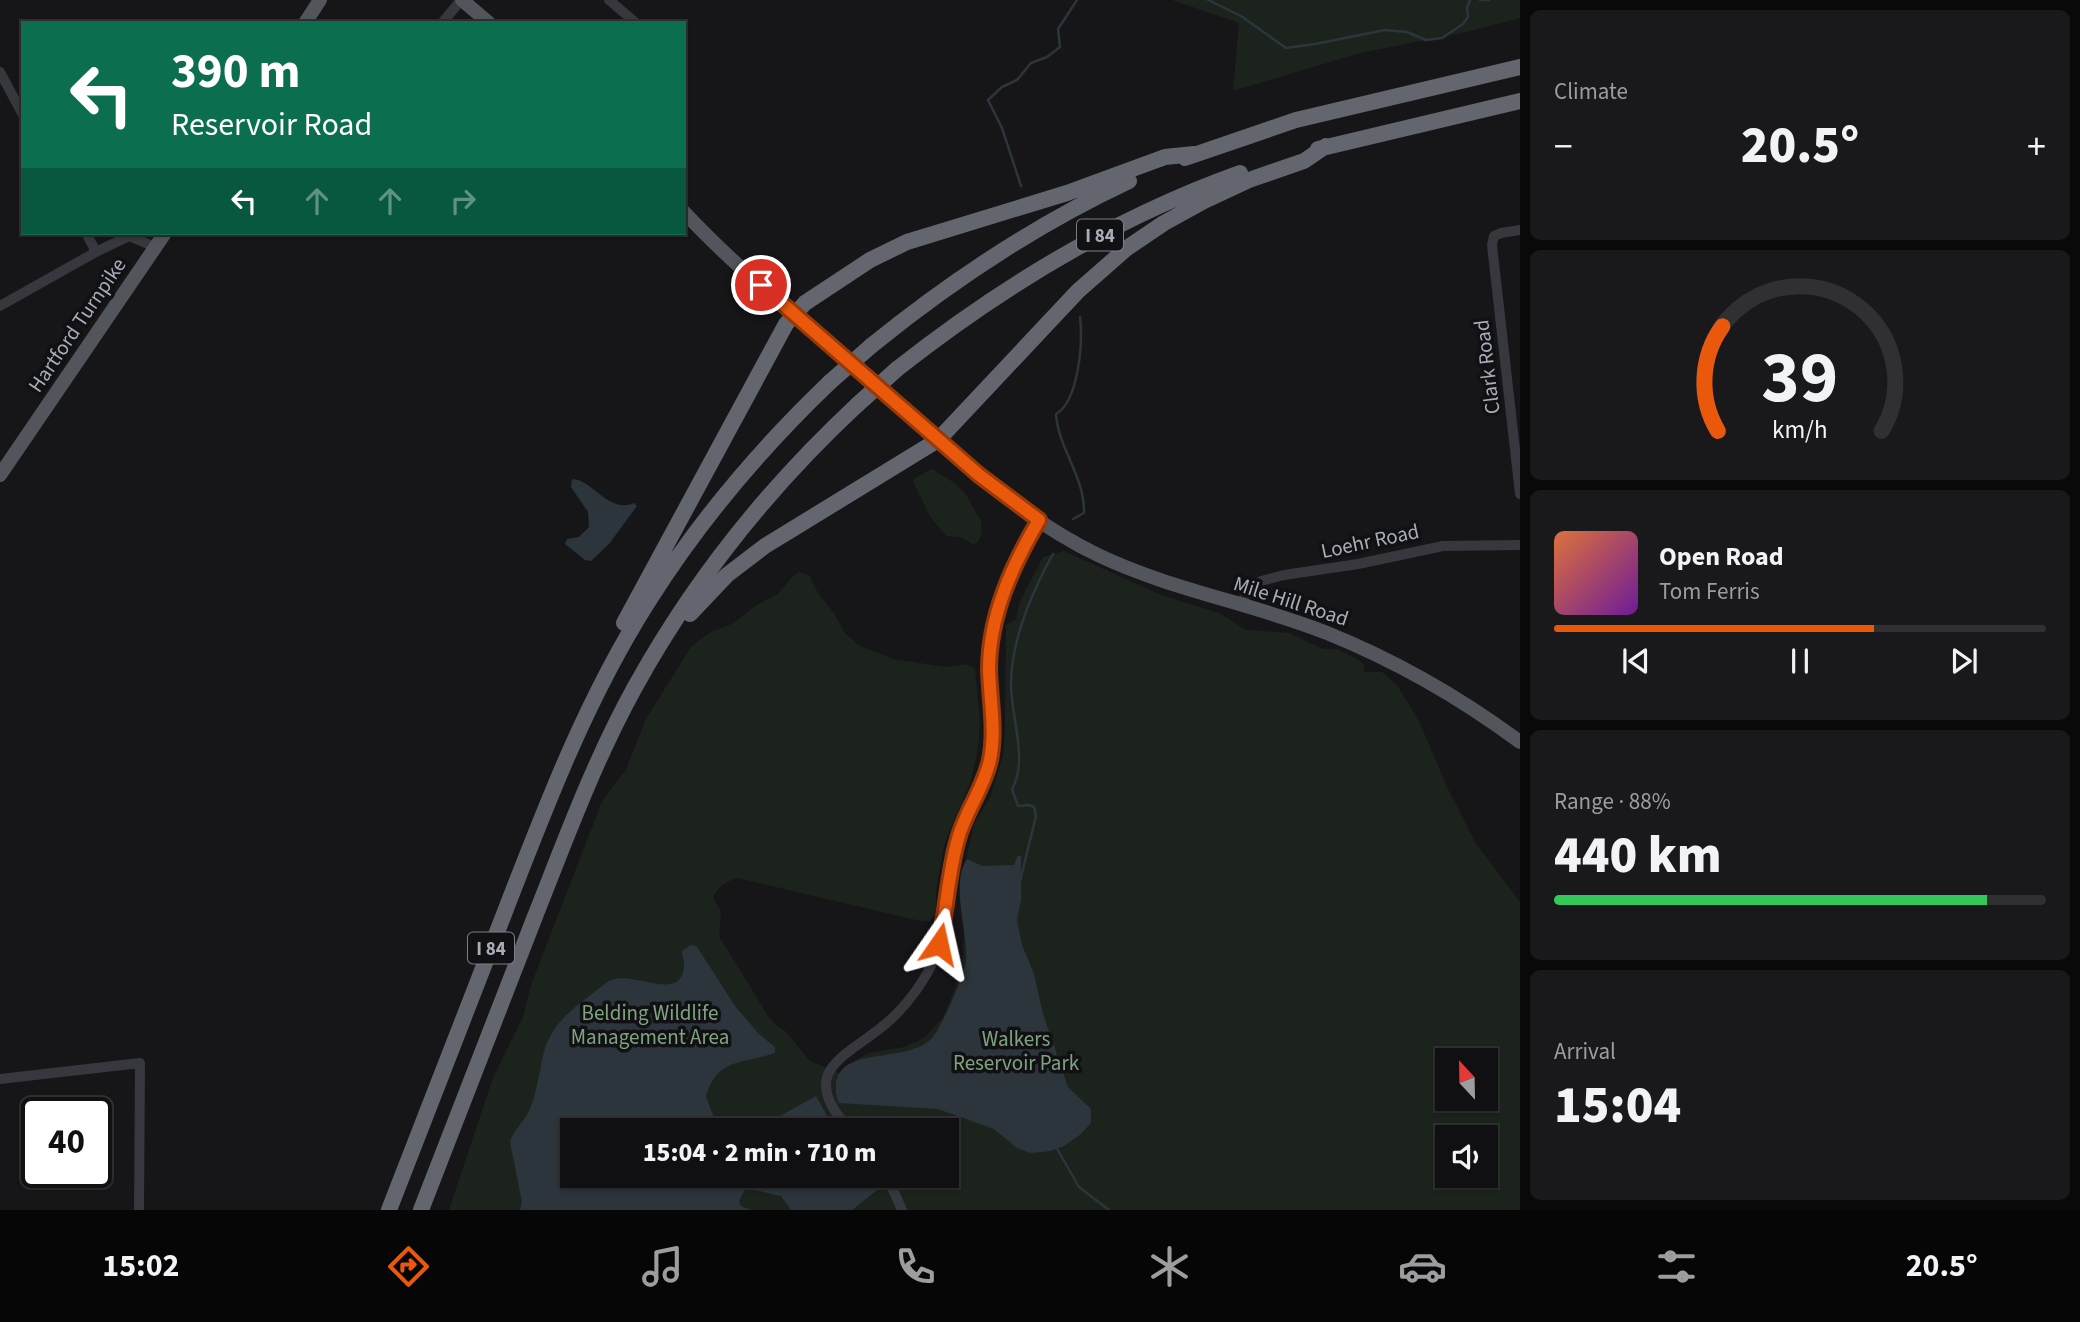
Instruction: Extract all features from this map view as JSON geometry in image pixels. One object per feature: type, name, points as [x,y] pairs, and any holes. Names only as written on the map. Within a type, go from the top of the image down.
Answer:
[{"type":"highway","name":"I 84","points":[[389,1210],[551,794],[598,690],[648,601],[698,529],[753,462],[830,382],[942,290],[1006,247],[1114,188],[1194,154],[1296,120],[1520,67]]},
{"type":"highway","name":"I 84","points":[[421,1210],[582,797],[614,728],[655,653],[699,586],[746,523],[808,453],[897,369],[1002,292],[1107,231],[1203,187],[1261,166],[1326,146],[1520,101]]},
{"type":"highway","points":[[655,653],[672,639],[710,592],[746,560],[938,440],[1078,291],[1127,248],[1204,201],[1249,180],[1304,161],[1326,146]]},
{"type":"highway","points":[[598,690],[601,669],[608,652],[793,313],[857,267],[907,242],[1067,194],[1166,157],[1194,154]]},
{"type":"main road","points":[[306,21],[320,0]]},
{"type":"main road","points":[[462,0],[487,21]]},
{"type":"main road","name":"Mile Hill Road","points":[[686,214],[730,258],[938,440],[992,486],[1039,520],[1085,548],[1133,571],[1325,633],[1360,648],[1474,709],[1520,742]]},
{"type":"main road","name":"Hartford Turnpike","points":[[0,475],[164,235]]},
{"type":"street","points":[[444,21],[462,0]]},
{"type":"street","points":[[609,0],[634,21]]},
{"type":"street","points":[[0,72],[21,111]]},
{"type":"street","name":"Clark Road","points":[[1520,230],[1494,236],[1492,244],[1515,387],[1520,494]]},
{"type":"street","points":[[87,235],[96,252]]},
{"type":"street","points":[[0,306],[129,236],[155,247]]},
{"type":"street","points":[[841,1118],[832,1107],[827,1087],[828,1074],[840,1057],[899,1011],[922,982],[936,956],[958,839],[990,761],[992,729],[989,668],[997,617],[1005,585],[1039,520]]},
{"type":"street","name":"Loehr Road","points":[[1239,606],[1261,580],[1284,575],[1334,569],[1443,546],[1520,545]]},
{"type":"street","points":[[0,1079],[141,1063],[139,1210]]},
{"type":"street","points":[[892,1188],[902,1210]]},
{"type":"green space","points":[[1172,0],[1520,0],[1520,18],[1466,32],[1360,53],[1233,91],[1239,23]]},
{"type":"green space","points":[[932,469],[965,493],[981,521],[982,534],[977,543],[972,544],[960,537],[946,536],[931,518],[913,482],[915,478]]},
{"type":"green space","points":[[1064,551],[1161,595],[1219,613],[1246,630],[1289,633],[1323,649],[1337,649],[1359,660],[1364,666],[1364,672],[1382,672],[1397,685],[1419,721],[1447,787],[1475,842],[1520,902],[1520,1210],[449,1210],[493,1078],[523,1017],[531,985],[601,804],[625,772],[646,719],[691,647],[709,633],[734,623],[755,606],[778,594],[799,572],[809,575],[844,632],[858,645],[893,659],[946,667],[966,664],[975,669],[980,722],[978,748],[970,784],[945,842],[936,890],[936,913],[930,921],[920,921],[738,878],[723,885],[713,898],[721,911],[719,936],[768,1016],[785,1031],[810,1061],[841,1074],[856,1060],[869,1053],[904,1047],[924,1038],[943,1018],[955,989],[963,954],[967,854],[974,824],[990,797],[1003,755],[1006,625],[1016,620],[1019,603],[1043,557]]},
{"type":"shaded area","points":[[572,479],[580,481],[616,504],[634,503],[637,506],[609,544],[591,561],[585,560],[565,544],[567,539],[579,537],[589,527],[588,512],[571,487]]},
{"type":"shaded area","points":[[1021,855],[1021,900],[1017,920],[1022,945],[1034,974],[1043,1014],[1068,1087],[1091,1109],[1091,1123],[1064,1146],[1051,1151],[1031,1153],[1017,1148],[994,1129],[938,1109],[839,1103],[836,1088],[839,1074],[848,1065],[862,1059],[911,1050],[925,1044],[944,1019],[965,967],[966,948],[960,881],[967,859],[982,866],[1014,865],[1017,857]]},
{"type":"shaded area","points":[[691,945],[696,946],[735,1006],[759,1034],[775,1047],[775,1053],[732,1064],[716,1075],[706,1097],[714,1118],[560,1118],[560,1188],[878,1188],[852,1210],[791,1210],[781,1196],[745,1190],[739,1201],[741,1206],[751,1210],[520,1210],[522,1202],[510,1142],[532,1103],[545,1048],[555,1028],[579,1004],[606,983],[616,979],[673,983],[680,978],[684,967],[682,951]]},
{"type":"shaded area","points":[[816,1096],[828,1118],[776,1118]]},
{"type":"waterway","points":[[1021,186],[1002,128],[988,100],[1002,87],[1017,80],[1031,63],[1047,57],[1060,47],[1058,29],[1077,0]]},
{"type":"waterway","points":[[1208,0],[1241,16],[1286,48],[1385,30],[1407,32],[1426,40],[1442,38],[1463,24],[1468,17],[1470,0]]},
{"type":"waterway","points":[[1480,0],[1489,0]]},
{"type":"waterway","points":[[1073,519],[1084,513],[1083,500],[1061,439],[1056,414],[1070,397],[1078,370],[1080,317]]},
{"type":"waterway","points":[[1020,881],[1036,816],[1034,807],[1018,806],[1012,789],[1019,764],[1011,695],[1012,665],[1024,616],[1053,554]]},
{"type":"waterway","points":[[1056,1147],[1079,1187],[1109,1210]]},
{"type":"route","points":[[761,285],[979,475],[1039,520],[1005,585],[997,617],[989,668],[992,729],[990,761],[958,839],[939,944]]},
{"type":"park label","name":"Belding Wildlife Management Area","points":[[650,1025]]},
{"type":"park label","name":"Walkers Reservoir Park","points":[[1016,1051]]}]
